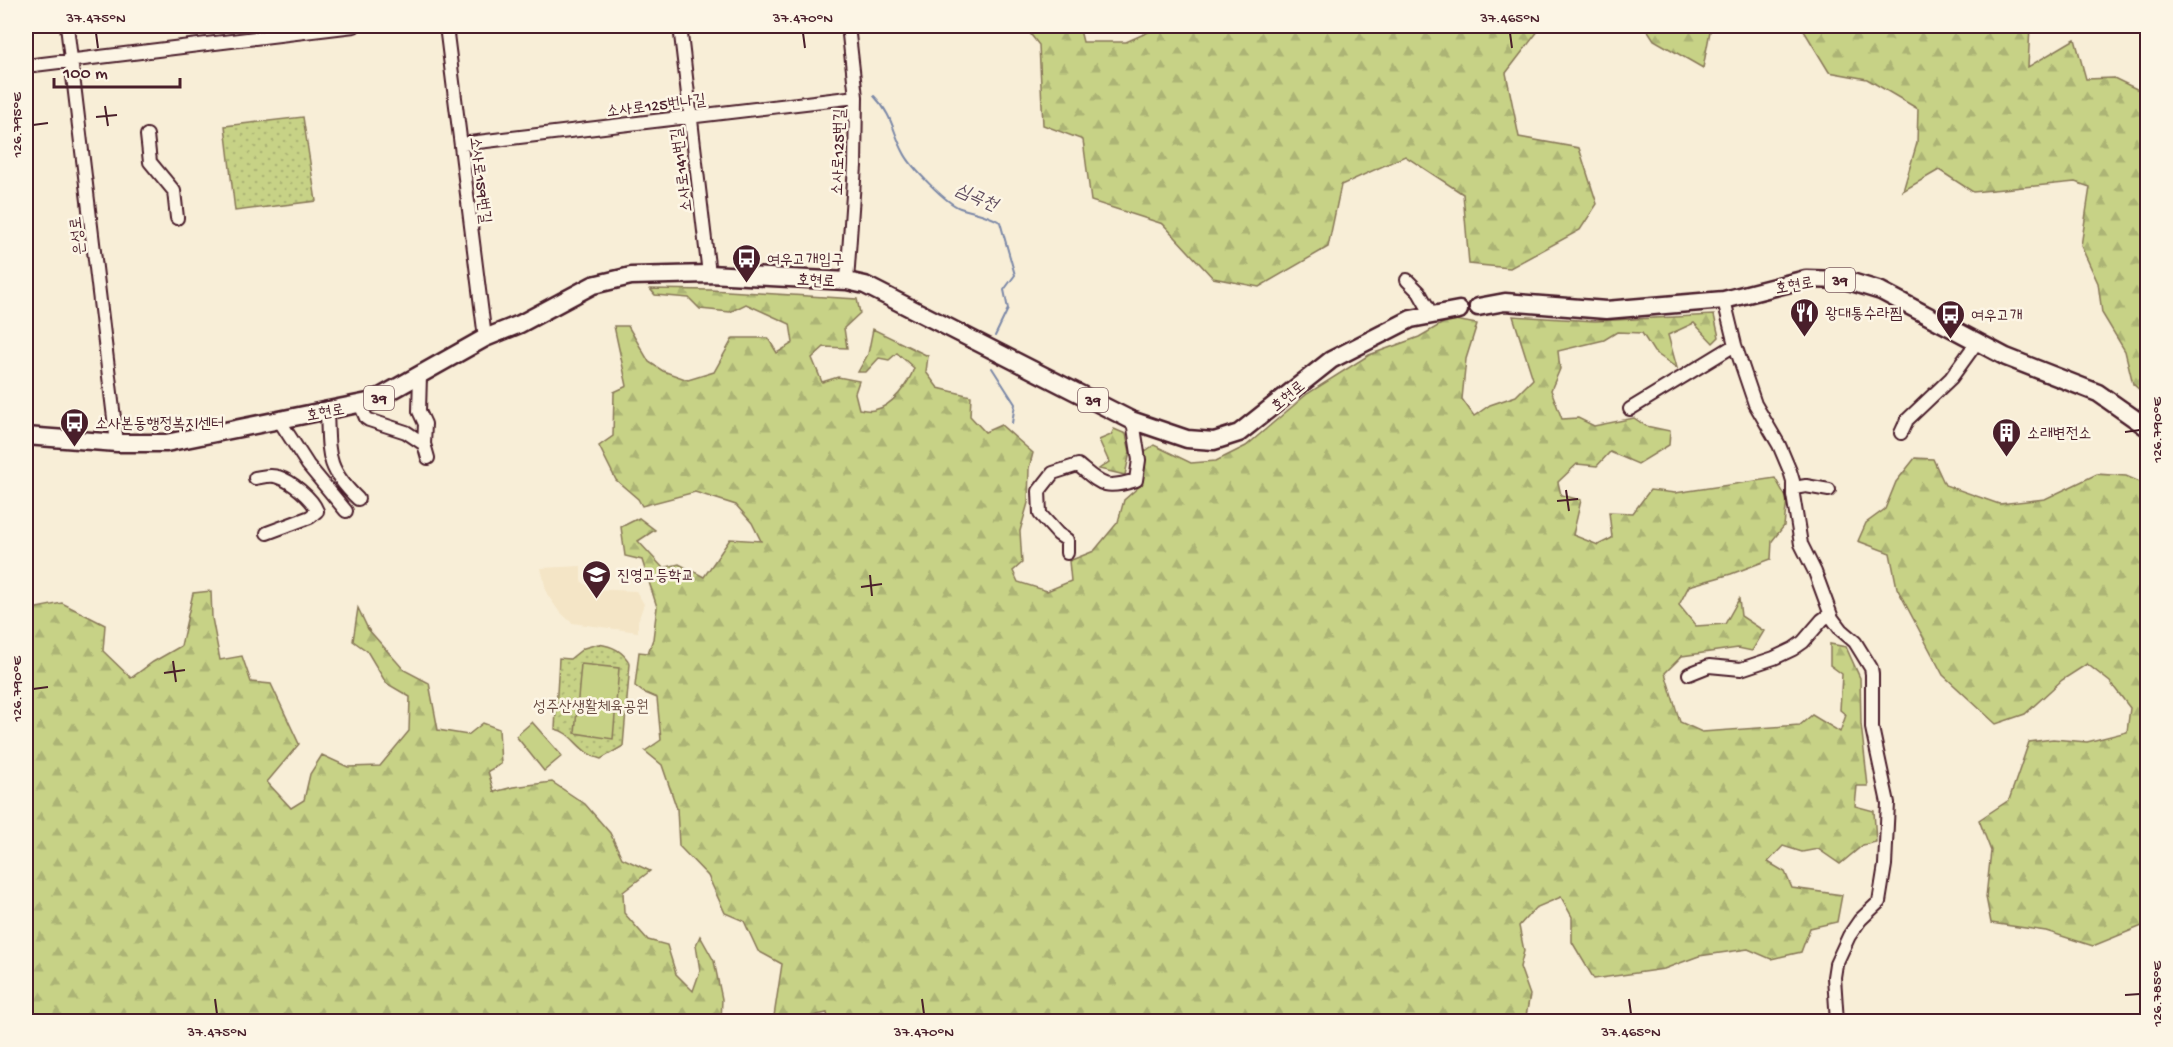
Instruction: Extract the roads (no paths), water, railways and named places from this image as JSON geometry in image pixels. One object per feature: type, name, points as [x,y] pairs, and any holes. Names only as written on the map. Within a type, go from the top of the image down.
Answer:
[{"type":"main road","name":"호현로","points":[[26,436],[117,443],[166,443],[374,401],[485,338],[520,324],[593,285],[632,276],[709,274],[846,281],[865,285],[1133,421],[1187,440],[1214,441],[1239,433],[1331,360],[1411,319],[1459,310]]},
{"type":"main road","name":"호현로","points":[[1478,307],[1505,302],[1606,310],[1724,300],[1806,279],[1845,280],[1881,291],[2006,357],[2098,393],[2148,428]]},
{"type":"street","name":"은성로","points":[[67,26],[117,443]]},
{"type":"street","points":[[26,66],[329,27],[354,26]]},
{"type":"street","name":"소사로159번길","points":[[446,26],[485,338]]},
{"type":"street","name":"소사로141번길","points":[[680,26],[709,274]]},
{"type":"street","name":"소사로125번길","points":[[846,281],[855,166],[856,97],[848,26]]},
{"type":"street","name":"소사로125번나길","points":[[461,144],[856,97]]},
{"type":"street","points":[[147,135],[150,162],[174,191],[177,218]]},
{"type":"street","points":[[1407,280],[1419,292],[1432,315]]},
{"type":"street","points":[[1724,300],[1735,345],[1755,404],[1779,445],[1790,471],[1800,540],[1815,572],[1830,614],[1841,630],[1855,642],[1871,668],[1872,728],[1888,811],[1881,898],[1849,936],[1836,964],[1835,993],[1838,1022]]},
{"type":"street","points":[[1901,433],[1907,420],[1951,378],[1977,342]]},
{"type":"street","points":[[1630,409],[1735,345]]},
{"type":"street","points":[[420,375],[419,411],[426,428],[424,444],[428,458]]},
{"type":"street","points":[[360,404],[369,420],[406,432],[424,444]]},
{"type":"street","points":[[327,411],[331,462],[343,484],[358,499]]},
{"type":"street","points":[[279,420],[308,465],[346,511]]},
{"type":"street","points":[[1067,552],[1067,540],[1058,534],[1040,514],[1039,491],[1053,473],[1078,465],[1099,483],[1114,487],[1136,480],[1140,460],[1133,421]]},
{"type":"street","points":[[255,478],[279,477],[306,496],[317,511],[310,517],[267,533]]},
{"type":"street","points":[[1794,488],[1806,486],[1829,490]]},
{"type":"street","points":[[1689,674],[1709,666],[1741,669],[1793,649],[1830,614]]},
{"type":"waterway","name":"심곡천","points":[[874,96],[889,117],[908,159],[929,184],[954,205],[1000,222],[1015,275],[1004,290],[1008,309],[995,336]]},
{"type":"waterway","name":"심곡천","points":[[992,368],[1015,404],[1012,423]]},
{"type":"place","name":"여우고개입구","points":[[746,284]]},
{"type":"place","name":"왕대통수라찜","points":[[1804,338]]},
{"type":"place","name":"여우고개","points":[[1950,340]]},
{"type":"place","name":"소사본동행정복지센터","points":[[74,448]]},
{"type":"place","name":"소래변전소","points":[[2006,458]]},
{"type":"place","name":"진영고등학교","points":[[596,600]]},
{"type":"park label","name":"성주산생활체육공원","points":[[591,705]]}]
